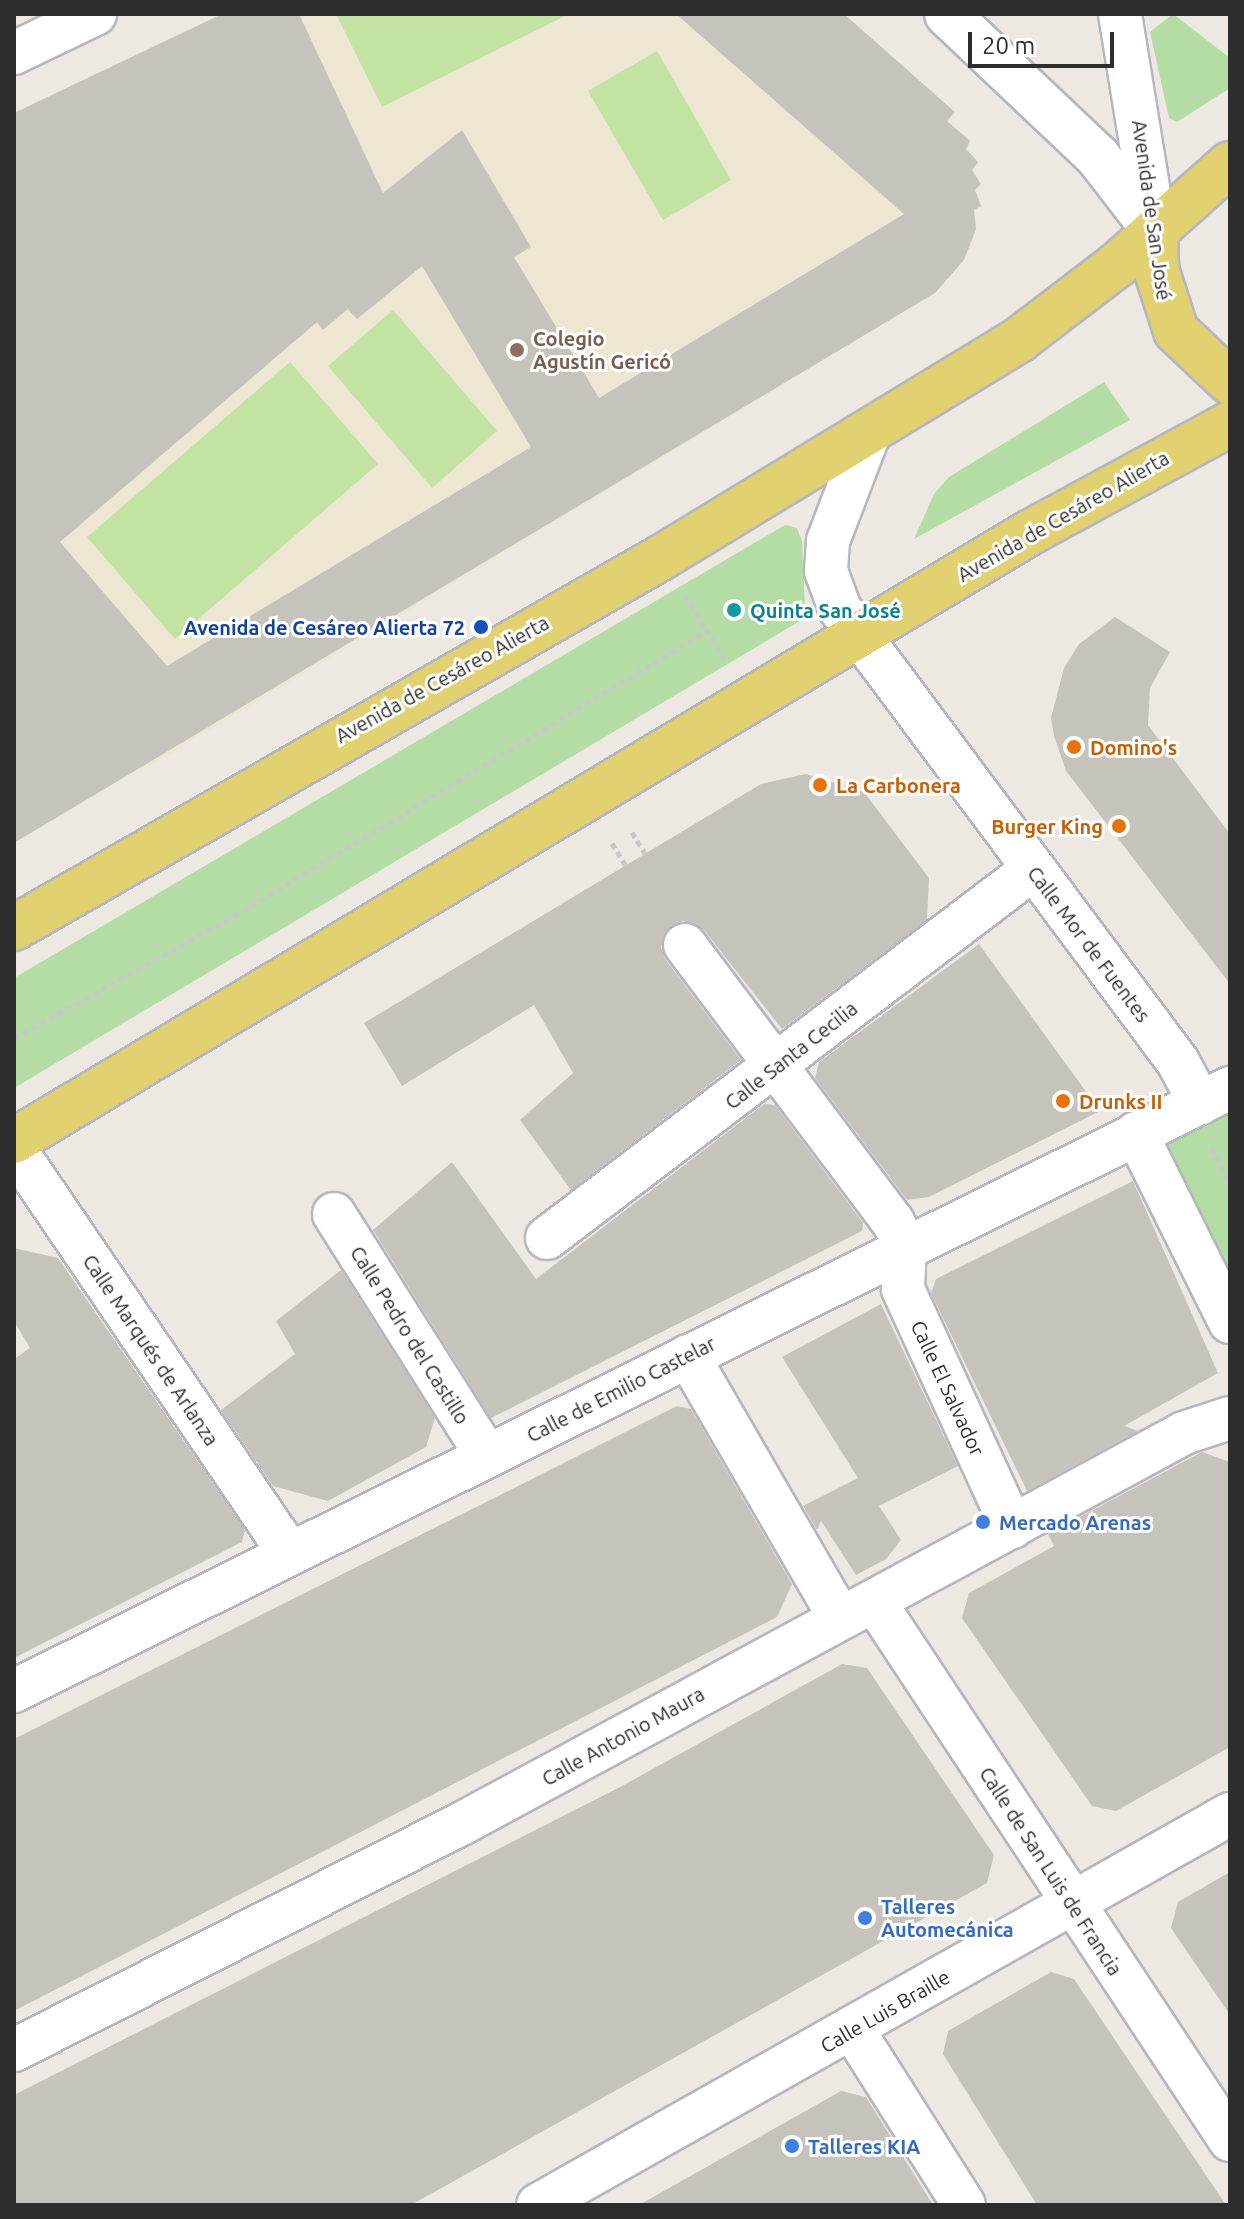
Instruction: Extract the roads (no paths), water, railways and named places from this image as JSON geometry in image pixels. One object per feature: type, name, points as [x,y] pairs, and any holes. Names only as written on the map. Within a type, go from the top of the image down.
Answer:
[{"type":"main road","points":[[947,14],[1098,157],[1155,231]]},
{"type":"main road","name":"Avenida de Cesáreo Alierta","points":[[14,928],[870,431],[1044,323],[1230,164]]},
{"type":"main road","name":"Avenida de San José","points":[[1155,231],[1156,269],[1176,331],[1230,382]]},
{"type":"main road","name":"Avenida de Cesáreo Alierta","points":[[14,1141],[857,637],[1230,424]]},
{"type":"street","points":[[14,53],[95,14]]},
{"type":"street","name":"Avenida de San José","points":[[1120,14],[1155,231]]},
{"type":"street","points":[[857,637],[830,586],[826,557],[870,431]]},
{"type":"street","name":"Calle Mor de Fuentes","points":[[857,637],[1178,1062],[1215,1095]]},
{"type":"street","name":"Calle Santa Cecilia","points":[[547,1238],[777,1067],[1033,869]]},
{"type":"street","points":[[685,945],[905,1245]]},
{"type":"street","name":"Calle de Emilio Castelar","points":[[14,1691],[905,1245],[1215,1095]]},
{"type":"street","points":[[1136,1133],[1230,1322]]},
{"type":"street","name":"Calle Marqués de Arlanza","points":[[14,1148],[289,1552]]},
{"type":"street","name":"Calle Pedro del Castillo","points":[[334,1214],[487,1456]]},
{"type":"street","name":"Calle El Salvador","points":[[905,1245],[903,1289],[1012,1527]]},
{"type":"street","name":"Calle de San Luis de Francia","points":[[688,1356],[857,1610],[1071,1903],[1230,2140]]},
{"type":"street","name":"Calle Antonio Maura","points":[[14,2050],[461,1824],[1184,1433],[1230,1418]]},
{"type":"street","name":"Calle Luis Braille","points":[[555,2201],[1230,1814]]},
{"type":"street","points":[[853,2030],[964,2205]]},
{"type":"place","name":"Colegio Agustín Gericó","points":[[517,350]]},
{"type":"place","name":"Quinta San José","points":[[734,610]]},
{"type":"place","name":"Avenida de Cesáreo Alierta 72","points":[[481,627]]},
{"type":"place","name":"Domino's","points":[[1074,747]]},
{"type":"place","name":"La Carbonera","points":[[820,785]]},
{"type":"place","name":"Burger King","points":[[1119,826]]},
{"type":"place","name":"Drunks II","points":[[1063,1101]]},
{"type":"place","name":"Mercado Arenas","points":[[983,1522]]},
{"type":"place","name":"Talleres Automecánica","points":[[865,1918]]},
{"type":"place","name":"Talleres KIA","points":[[792,2146]]}]
